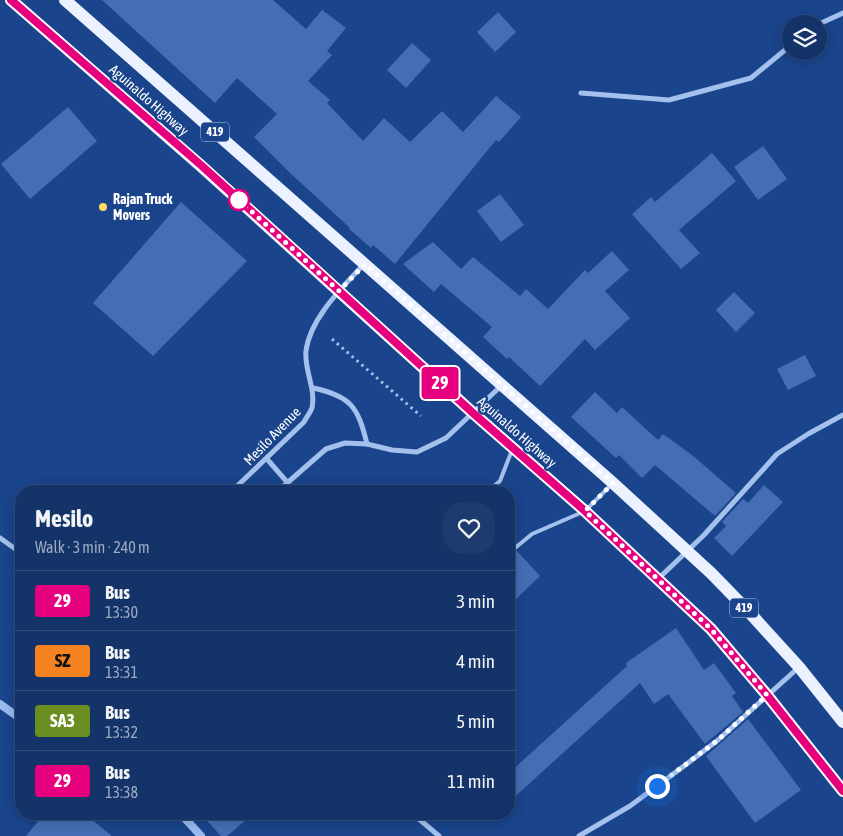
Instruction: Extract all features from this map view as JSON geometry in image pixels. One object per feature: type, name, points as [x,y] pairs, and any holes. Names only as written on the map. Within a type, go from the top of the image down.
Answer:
[{"type":"main road","name":"Aguinaldo Highway","points":[[11,0],[163,131],[473,413],[585,511],[711,629],[767,695],[843,792]]},
{"type":"main road","name":"Aguinaldo Highway","points":[[65,0],[613,483],[687,551],[749,612],[799,667],[843,722]]},
{"type":"street","points":[[827,20],[843,13]]},
{"type":"street","points":[[581,93],[669,100],[751,78],[782,52]]},
{"type":"street","name":"Mesilo Avenue","points":[[239,485],[304,422],[312,410],[313,388],[306,350],[315,324],[339,291],[365,264]]},
{"type":"street","points":[[284,485],[326,449],[346,443],[367,444],[392,450],[417,452],[446,438],[502,385]]},
{"type":"street","points":[[313,388],[332,392],[349,401],[362,422],[367,444]]},
{"type":"street","points":[[658,580],[704,535],[777,454],[843,415]]},
{"type":"street","points":[[267,459],[287,482]]},
{"type":"street","points":[[0,538],[15,549]]},
{"type":"street","points":[[578,836],[630,806],[718,740],[799,667]]},
{"type":"street","points":[[420,820],[439,836]]},
{"type":"lane","points":[[495,485],[500,481],[512,448]]},
{"type":"lane","points":[[515,549],[532,534],[585,511],[613,483]]},
{"type":"path","points":[[332,339],[421,416]]},
{"type":"building","points":[[102,0],[273,0],[306,29],[322,10],[346,28],[327,51],[332,55],[308,81],[330,100],[327,103],[363,141],[384,118],[410,142],[442,111],[463,132],[496,96],[521,117],[499,142],[496,140],[395,264],[373,245],[371,248],[349,229],[254,137],[277,114],[237,78],[215,103]]},
{"type":"building","points":[[498,12],[516,32],[495,52],[477,32]]},
{"type":"building","points":[[412,43],[431,60],[406,88],[387,70]]},
{"type":"building","points":[[68,107],[97,141],[30,199],[1,164]]},
{"type":"building","points":[[763,146],[787,179],[758,200],[734,167]]},
{"type":"building","points":[[712,153],[736,181],[679,230],[700,253],[681,269],[632,214],[651,197],[655,202]]},
{"type":"building","points":[[500,194],[524,225],[501,242],[477,211]]},
{"type":"building","points":[[181,202],[247,261],[153,356],[93,303]]},
{"type":"building","points":[[433,242],[461,269],[473,257],[520,296],[526,289],[548,309],[585,270],[588,273],[612,251],[629,270],[605,291],[630,318],[595,350],[585,339],[540,386],[509,357],[507,359],[483,337],[492,327],[441,284],[434,292],[403,264]]},
{"type":"building","points":[[734,292],[755,313],[736,332],[716,310]]},
{"type":"building","points":[[805,355],[816,376],[788,390],[777,369]]},
{"type":"building","points":[[595,392],[617,413],[622,407],[658,440],[663,434],[692,455],[736,493],[715,516],[655,465],[642,478],[619,455],[616,458],[571,417]]},
{"type":"building","points":[[764,485],[783,502],[732,556],[714,538],[726,526],[722,522],[743,499],[748,503]]},
{"type":"building","points":[[517,551],[540,576],[515,600],[515,552]]},
{"type":"building","points":[[676,628],[704,670],[714,663],[736,693],[732,696],[743,712],[705,744],[668,694],[654,704],[640,683],[515,797],[515,768],[627,666],[626,663]]},
{"type":"building","points":[[748,719],[801,790],[755,823],[706,756]]},
{"type":"building","points":[[39,820],[92,820],[112,836],[26,836]]},
{"type":"building","points":[[206,820],[246,820],[227,836],[221,836]]},
{"type":"waterway","points":[[0,704],[15,715]]},
{"type":"waterway","points":[[186,820],[201,836]]},
{"type":"bus line","name":"29","points":[[11,0],[202,166],[473,413],[585,511],[711,629],[767,695],[843,791]]},
{"type":"place","name":"Rajan Truck Movers","points":[[103,207]]},
{"type":"route","points":[[239,200],[339,291],[365,264],[613,483],[585,511],[711,629],[767,695],[718,740],[657,786]]}]
